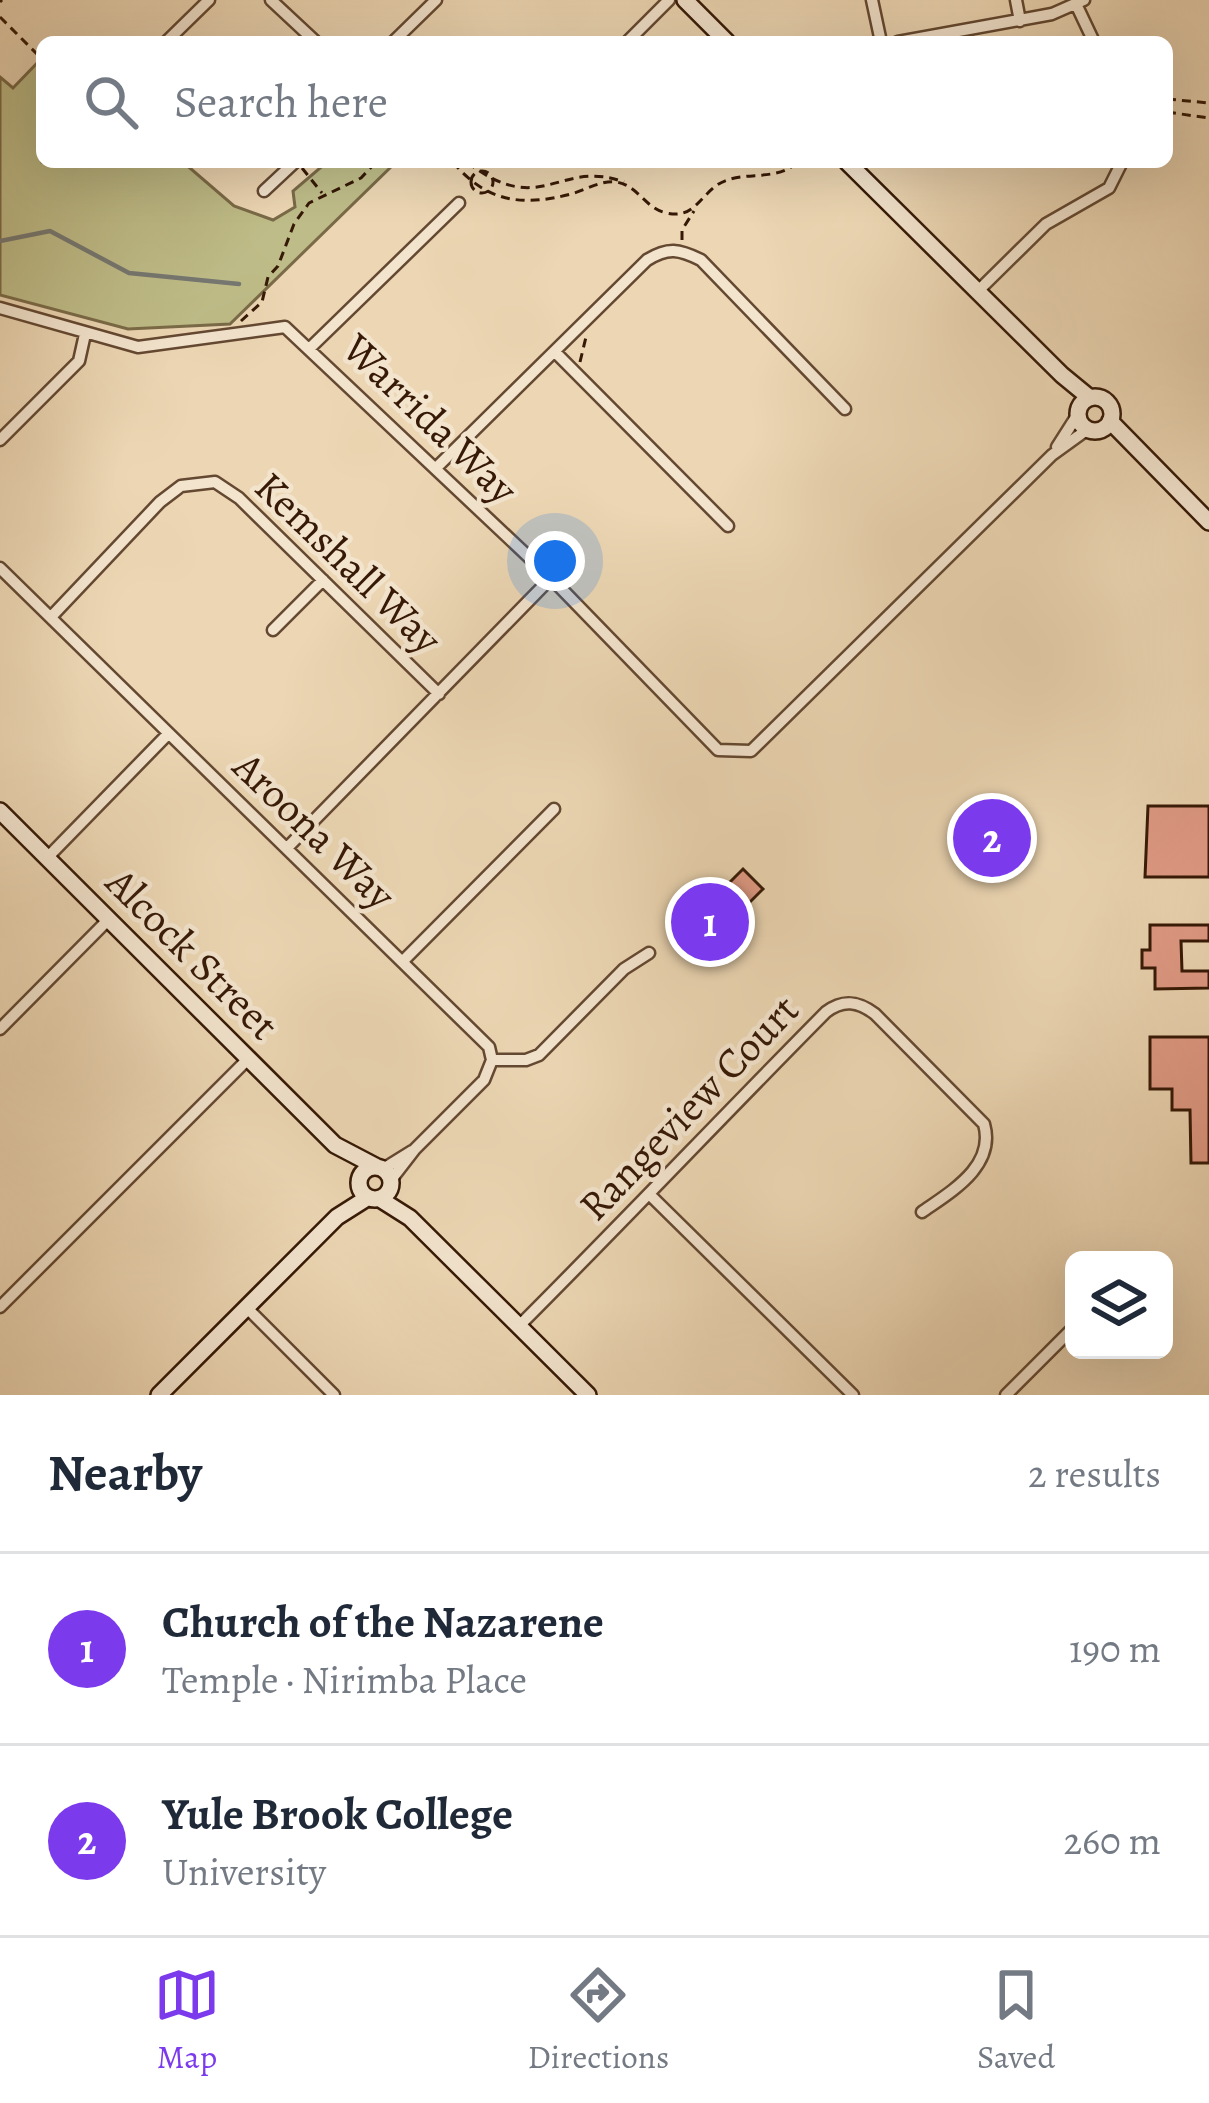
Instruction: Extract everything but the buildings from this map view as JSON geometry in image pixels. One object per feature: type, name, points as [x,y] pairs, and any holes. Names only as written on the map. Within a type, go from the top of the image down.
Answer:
[{"type":"main road","points":[[685,0],[721,36]]},
{"type":"main road","points":[[853,168],[1062,375],[1091,417],[1135,449],[1209,521]]},
{"type":"main road","name":"Alcock Street","points":[[0,811],[335,1145],[366,1191],[410,1218],[588,1395]]},
{"type":"main road","name":"Alcock Street","points":[[335,1145],[385,1174],[410,1218]]},
{"type":"main road","points":[[160,1395],[337,1216],[366,1191],[388,1194],[385,1174],[364,1171],[366,1191]]},
{"type":"street","points":[[172,36],[209,0]]},
{"type":"street","points":[[271,0],[310,36]]},
{"type":"street","points":[[399,36],[436,0]]},
{"type":"street","points":[[633,36],[669,0]]},
{"type":"street","points":[[872,0],[880,36]]},
{"type":"street","points":[[1016,0],[1020,21]]},
{"type":"street","points":[[933,36],[1020,21],[1080,2],[1092,36]]},
{"type":"street","points":[[264,191],[289,168]]},
{"type":"street","points":[[978,291],[1046,224],[1109,188],[1119,168]]},
{"type":"street","points":[[310,348],[459,203]]},
{"type":"street","points":[[436,468],[647,260],[662,251],[682,250],[701,260],[845,409]]},
{"type":"street","name":"Warrida Way","points":[[0,308],[138,347],[285,327],[551,578],[718,750],[751,751],[1091,417]]},
{"type":"street","points":[[0,440],[79,361],[85,334]]},
{"type":"street","points":[[555,352],[728,526]]},
{"type":"street","name":"Kemshall Way","points":[[51,617],[160,502],[182,486],[215,482],[239,498],[439,694]]},
{"type":"street","name":"Aroona Way","points":[[0,568],[403,961],[489,1047],[492,1060]]},
{"type":"street","points":[[287,848],[551,578]]},
{"type":"street","points":[[273,630],[322,580]]},
{"type":"street","points":[[47,858],[168,734]]},
{"type":"street","points":[[403,961],[554,809]]},
{"type":"street","points":[[0,1029],[108,920]]},
{"type":"street","points":[[385,1174],[484,1080],[492,1060],[539,1055],[624,969],[649,953]]},
{"type":"street","name":"Rangeview Court","points":[[519,1326],[826,1012],[851,1002],[875,1014],[986,1130],[982,1161],[922,1212]]},
{"type":"street","points":[[0,1307],[248,1059]]},
{"type":"street","points":[[649,1194],[853,1395]]},
{"type":"street","points":[[246,1307],[334,1395]]},
{"type":"street","points":[[1006,1395],[1065,1336]]},
{"type":"path","points":[[0,17],[36,53]]},
{"type":"path","points":[[1173,99],[1209,104]]},
{"type":"path","points":[[1173,113],[1209,118]]},
{"type":"path","points":[[301,168],[322,194]]},
{"type":"path","points":[[237,323],[262,302],[268,277],[309,202],[361,178],[370,168]]},
{"type":"path","points":[[458,168],[477,192],[511,200],[561,196],[610,182],[635,189]]},
{"type":"path","points":[[475,168],[513,188],[536,189],[595,174],[621,180],[660,212],[695,209]]},
{"type":"path","points":[[486,172],[488,168]]},
{"type":"path","points":[[682,250],[682,230],[718,185],[790,168]]},
{"type":"path","points":[[470,182],[479,171]]},
{"type":"path","points":[[479,171],[493,180]]},
{"type":"path","points":[[487,191],[493,180]]},
{"type":"path","points":[[559,183],[561,196]]},
{"type":"shaded area","points":[[36,64],[36,168],[190,168],[234,206],[273,220],[295,207],[293,191],[320,168],[390,168],[230,324],[128,329],[0,295],[0,77],[13,88]]},
{"type":"waterway","points":[[0,241],[50,231],[129,273],[239,284]]},
{"type":"place","name":"Yule Brook College","points":[[992,838]]},
{"type":"place","name":"Church of the Nazarene","points":[[710,922]]}]
